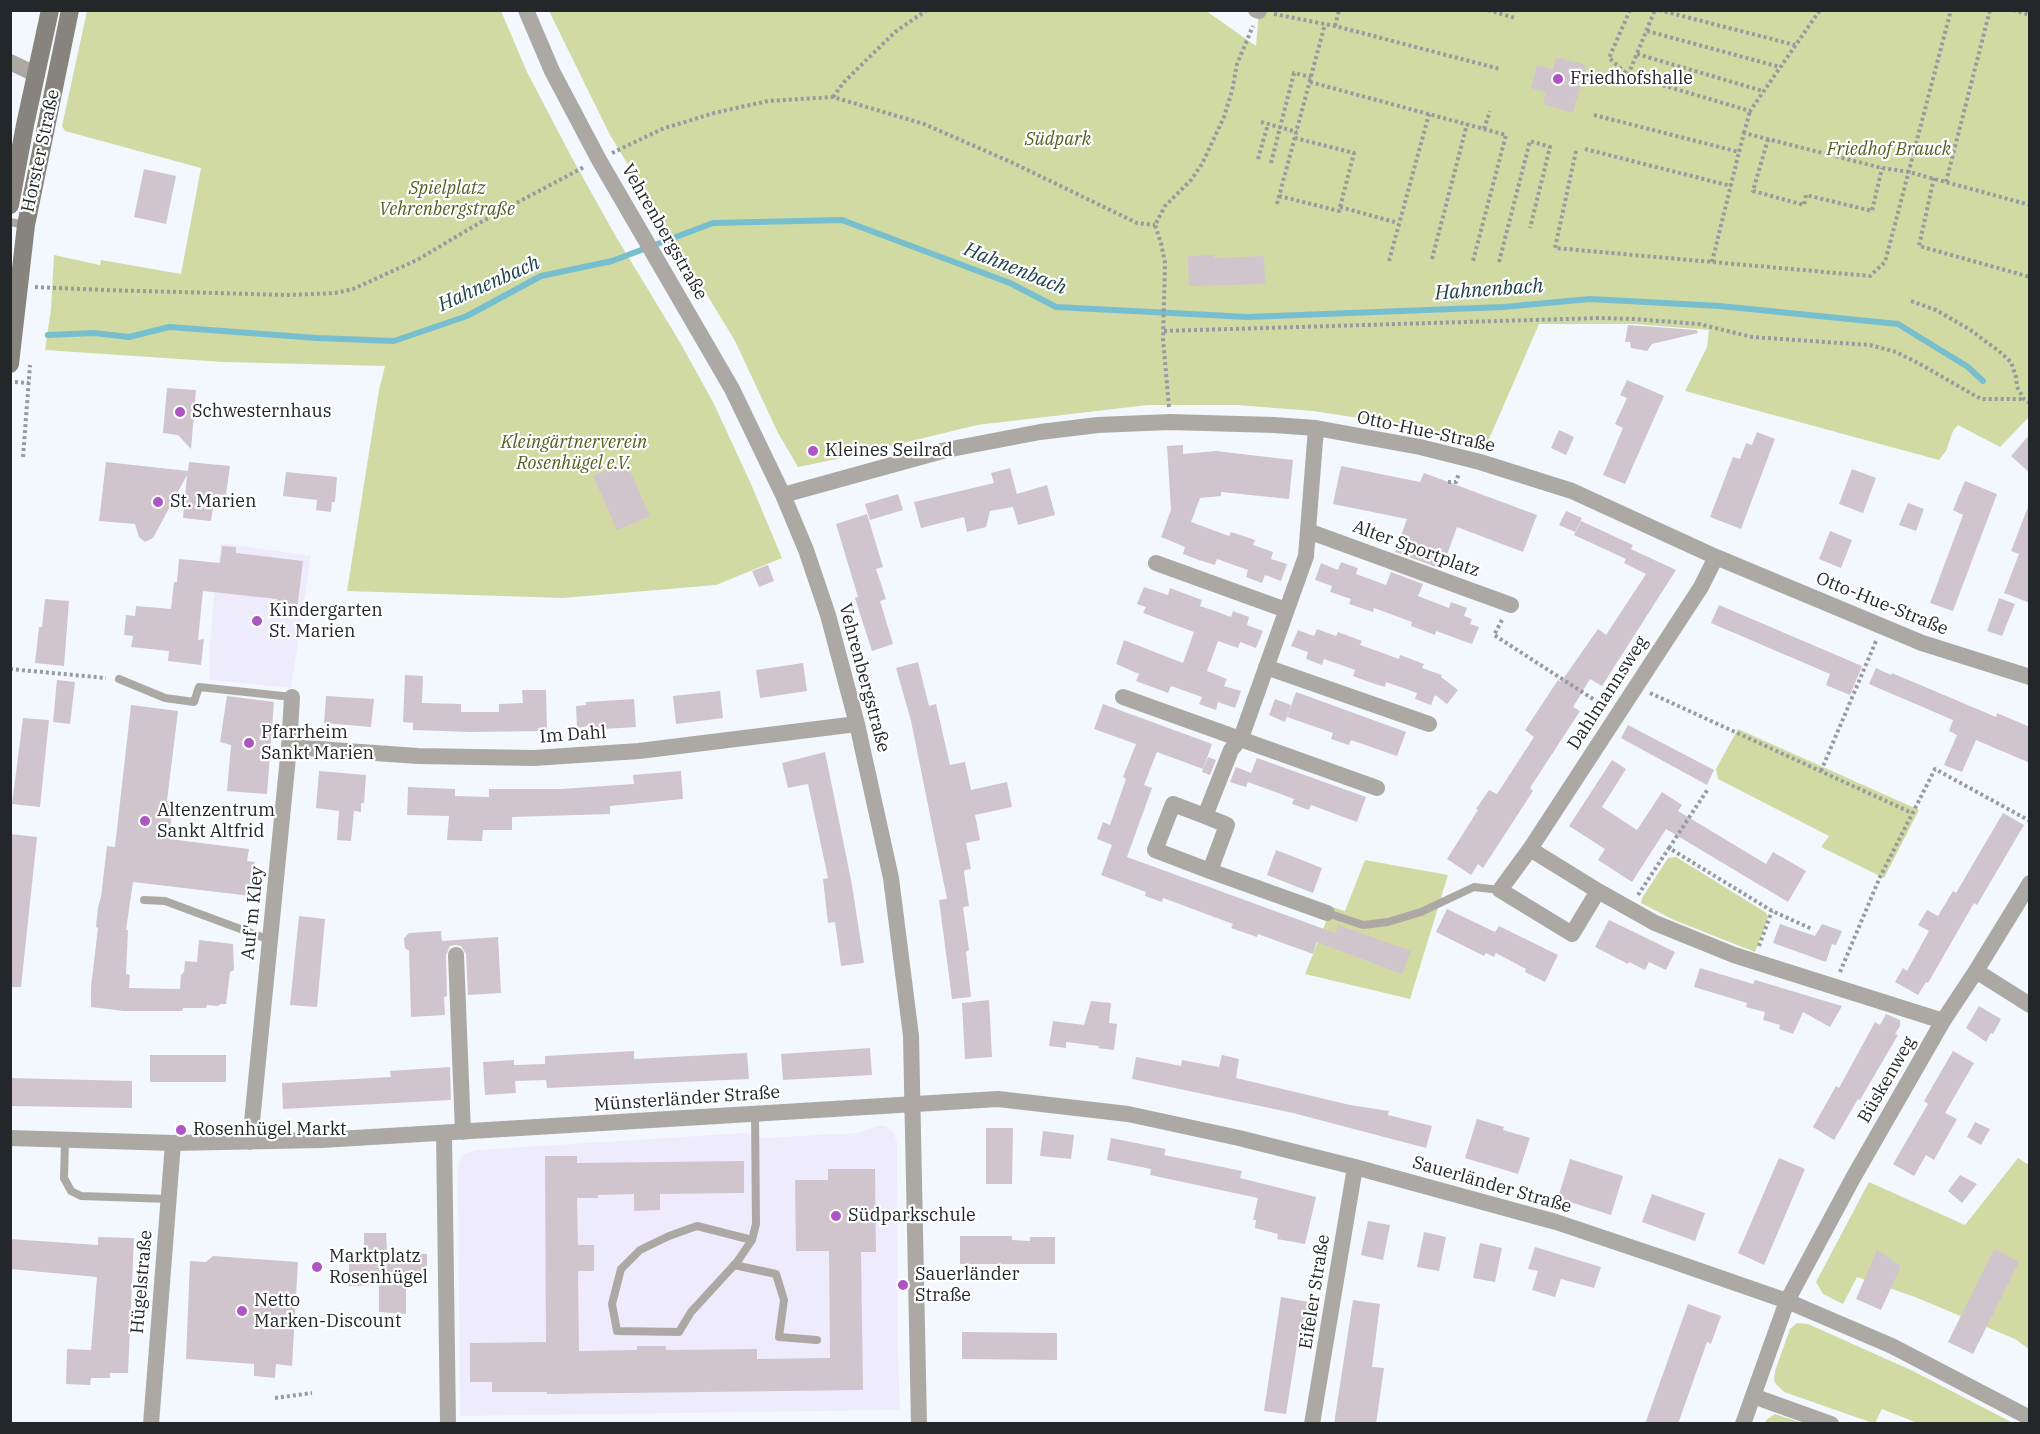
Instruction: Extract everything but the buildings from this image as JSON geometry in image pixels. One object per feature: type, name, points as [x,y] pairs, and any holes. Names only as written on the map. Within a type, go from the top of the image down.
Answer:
[{"type":"main road","name":"Horster Straße","points":[[10,205],[51,10]]},
{"type":"main road","name":"Horster Straße","points":[[10,364],[18,223],[55,80],[70,10]]},
{"type":"street","name":"Vehrenbergstraße","points":[[526,10],[552,71],[599,160],[732,388],[783,495],[806,550],[828,615],[857,724],[891,878],[911,1036],[919,1424]]},
{"type":"street","points":[[10,62],[37,75]]},
{"type":"street","name":"Otto-Hue-Straße","points":[[783,495],[946,450],[1040,432],[1098,425],[1170,422],[1316,428],[1420,447],[1524,475],[1582,495],[1716,557],[1882,627],[1922,643],[2030,677]]},
{"type":"street","points":[[1205,816],[1231,750],[1240,738],[1306,556],[1316,428]]},
{"type":"street","name":"Alter Sportplatz","points":[[1308,531],[1511,604]]},
{"type":"street","name":"Dahlmannsweg","points":[[1500,890],[1530,849],[1701,587],[1716,557]]},
{"type":"street","points":[[1156,563],[1286,610]]},
{"type":"street","points":[[1266,667],[1429,724]]},
{"type":"street","name":"Auf'm Kley","points":[[250,1142],[292,697]]},
{"type":"street","points":[[1123,697],[1377,788]]},
{"type":"street","name":"Im Dahl","points":[[289,747],[418,756],[534,758],[639,751],[857,724]]},
{"type":"street","points":[[1210,871],[1227,825],[1173,804],[1155,850],[1210,871],[1330,914]]},
{"type":"street","points":[[1530,849],[1655,923],[1754,961],[1943,1021]]},
{"type":"street","name":"Büskenweg","points":[[1743,1424],[1786,1302],[1853,1178],[1943,1021],[2030,883]]},
{"type":"street","points":[[1500,890],[1572,934],[1598,891]]},
{"type":"street","points":[[456,955],[463,1132]]},
{"type":"street","points":[[1976,971],[2030,1005]]},
{"type":"street","name":"Sauerländer Straße","points":[[913,1105],[998,1099],[1128,1114],[1239,1138],[1355,1167],[1556,1222],[1786,1302],[1892,1346],[2030,1418]]},
{"type":"street","name":"Münsterländer Straße","points":[[10,1138],[173,1143],[250,1142],[463,1132],[913,1105]]},
{"type":"street","points":[[444,1133],[448,1424]]},
{"type":"street","name":"Hügelstraße","points":[[151,1424],[173,1143]]},
{"type":"street","name":"Eifeler Straße","points":[[1312,1424],[1355,1167]]},
{"type":"street","points":[[1753,1396],[1831,1424]]},
{"type":"lane","points":[[37,75],[55,80]]},
{"type":"lane","name":"Auf'm Kley","points":[[119,680],[165,698],[194,702],[200,687],[292,697]]},
{"type":"lane","points":[[1330,914],[1363,925],[1388,922],[1421,912],[1474,887],[1500,890]]},
{"type":"lane","points":[[144,900],[165,901],[270,940]]},
{"type":"lane","points":[[752,1240],[697,1226],[640,1250],[621,1269],[612,1304],[617,1331],[679,1332],[691,1312],[734,1265],[752,1240],[756,1224],[754,1114]]},
{"type":"lane","points":[[65,1140],[64,1178],[71,1191],[81,1196],[168,1199]]},
{"type":"lane","points":[[734,1265],[776,1274],[784,1300],[779,1336],[817,1340]]},
{"type":"path","points":[[833,97],[844,82],[895,32],[927,10]]},
{"type":"path","points":[[1335,27],[1339,10]]},
{"type":"path","points":[[1488,10],[1515,18]]},
{"type":"path","points":[[1630,10],[1609,58],[1628,75],[1750,111]]},
{"type":"path","points":[[1628,75],[1657,10],[1795,45]]},
{"type":"path","points":[[1712,262],[1750,111],[1820,10]]},
{"type":"path","points":[[1576,151],[1555,248],[1870,276],[1885,262],[1951,10]]},
{"type":"path","points":[[1946,182],[1990,10]]},
{"type":"path","points":[[2013,10],[2030,15]]},
{"type":"path","points":[[1170,422],[1164,328],[1165,263],[1155,225],[1165,206],[1191,180],[1202,164],[1224,117],[1237,64],[1258,11],[1325,24],[1500,69]]},
{"type":"path","points":[[1277,204],[1325,24]]},
{"type":"path","points":[[1647,31],[1780,67]]},
{"type":"path","points":[[1637,54],[1764,91]]},
{"type":"path","points":[[1271,162],[1294,73],[1311,80],[1506,135],[1473,261]]},
{"type":"path","points":[[51,288],[288,295],[335,293],[353,289],[417,260],[481,222],[662,129],[714,113],[768,101],[833,97],[924,124],[1013,163],[1137,223],[1155,225]]},
{"type":"path","points":[[1484,129],[1490,111]]},
{"type":"path","points":[[1389,261],[1429,114]]},
{"type":"path","points":[[1594,115],[1739,152]]},
{"type":"path","points":[[1261,122],[1296,132]]},
{"type":"path","points":[[1258,159],[1268,124]]},
{"type":"path","points":[[1432,260],[1467,124]]},
{"type":"path","points":[[1744,132],[1881,168],[1934,178],[2030,205]]},
{"type":"path","points":[[1279,196],[1339,211],[1354,153],[1295,138]]},
{"type":"path","points":[[1768,139],[1753,191],[1804,205],[1806,195],[1872,211],[1881,168]]},
{"type":"path","points":[[1499,262],[1530,141],[1550,147],[1530,228]]},
{"type":"path","points":[[1585,149],[1731,186]]},
{"type":"path","points":[[1934,178],[1919,246],[2030,277]]},
{"type":"path","points":[[1340,207],[1398,222]]},
{"type":"path","points":[[1911,301],[1936,310],[1969,329],[2000,352],[2010,362],[2016,376],[2017,387],[2024,399],[2030,403]]},
{"type":"path","points":[[1164,328],[1599,318],[1699,324],[1752,337],[1870,345],[1896,352],[1981,399],[2024,399]]},
{"type":"path","points":[[10,382],[29,383],[23,457]]},
{"type":"path","points":[[1511,604],[1494,635],[1618,714]]},
{"type":"path","points":[[1821,771],[1882,627]]},
{"type":"path","points":[[10,669],[119,680]]},
{"type":"path","points":[[1636,686],[1912,813]]},
{"type":"path","points":[[1834,986],[1880,877],[1935,769],[2030,821]]},
{"type":"path","points":[[1629,908],[1708,789]]},
{"type":"path","points":[[1669,848],[1772,911],[1812,929]]},
{"type":"path","points":[[1754,961],[1772,911]]},
{"type":"path","points":[[275,1398],[312,1393]]},
{"type":"shaded area","name":"Kindergarten St. Marien","points":[[221,543],[311,556],[291,688],[210,680],[210,644]]},
{"type":"shaded area","name":"Südparkschule","points":[[881,1125],[888,1127],[894,1133],[897,1143],[900,1410],[460,1416],[458,1163],[464,1154],[477,1150],[744,1133],[764,1138],[858,1133]]},
{"type":"green space","points":[[1205,10],[1256,46],[1259,10],[2029,11],[2029,417],[2000,447],[1958,425],[1953,431],[1946,451],[1939,460],[1685,391],[1707,347],[1709,330],[1636,324],[1539,324],[1486,446],[1419,427],[1313,411],[1237,405],[1148,405],[977,425],[798,467],[778,433],[735,341],[610,135],[549,11]]},
{"type":"green space","points":[[87,11],[501,11],[527,72],[572,158],[714,404],[782,558],[716,585],[563,598],[347,591],[379,390],[385,366],[224,362],[45,350],[51,309],[54,255],[100,265],[101,260],[181,274],[201,168],[65,131],[62,126]]},
{"type":"green space","points":[[1738,729],[1919,810],[1884,878],[1821,847],[1829,836],[1718,779],[1716,769]]},
{"type":"green space","points":[[1676,857],[1765,912],[1768,916],[1767,921],[1755,952],[1674,920],[1641,903],[1668,858]]},
{"type":"green space","points":[[1365,860],[1448,875],[1410,999],[1305,974],[1332,907],[1345,911]]},
{"type":"green space","points":[[2018,1158],[2029,1165],[2029,1349],[2015,1339],[1915,1297],[1857,1277],[1843,1304],[1823,1294],[1816,1282],[1869,1182],[1965,1225]]},
{"type":"green space","points":[[1797,1323],[1808,1324],[1913,1371],[2013,1423],[1917,1423],[1882,1409],[1873,1423],[1784,1392],[1774,1380],[1775,1371],[1790,1329]]},
{"type":"green space","points":[[1775,1414],[1802,1423],[1765,1423]]},
{"type":"waterway","name":"Hahnenbach","points":[[48,335],[94,333],[129,337],[169,327],[394,341],[467,316],[541,276],[612,261],[713,223],[842,220],[1010,283],[1056,307],[1248,317],[1503,307],[1590,299],[1720,306],[1898,324],[1968,367],[1983,381]]},
{"type":"place","name":"Friedhofshalle","points":[[1558,79]]},
{"type":"place","name":"Schwesternhaus","points":[[180,412]]},
{"type":"place","name":"Kleines Seilrad","points":[[813,451]]},
{"type":"place","name":"St. Marien","points":[[158,502]]},
{"type":"place","name":"Kindergarten St. Marien","points":[[257,621]]},
{"type":"place","name":"Pfarrheim Sankt Marien","points":[[249,743]]},
{"type":"place","name":"Altenzentrum Sankt Altfrid","points":[[145,821]]},
{"type":"place","name":"Rosenhügel Markt","points":[[181,1130]]},
{"type":"place","name":"Südparkschule","points":[[836,1216]]},
{"type":"place","name":"Marktplatz Rosenhügel","points":[[317,1267]]},
{"type":"place","name":"Sauerländer Straße","points":[[903,1285]]},
{"type":"place","name":"Netto Marken-Discount","points":[[242,1311]]},
{"type":"park label","name":"Südpark","points":[[1058,140]]},
{"type":"park label","name":"Friedhof Brauck","points":[[1889,150]]},
{"type":"park label","name":"Spielplatz Vehrenbergstraße","points":[[447,199]]},
{"type":"park label","name":"Kleingärtnerverein Rosenhügel e.V.","points":[[574,453]]}]
